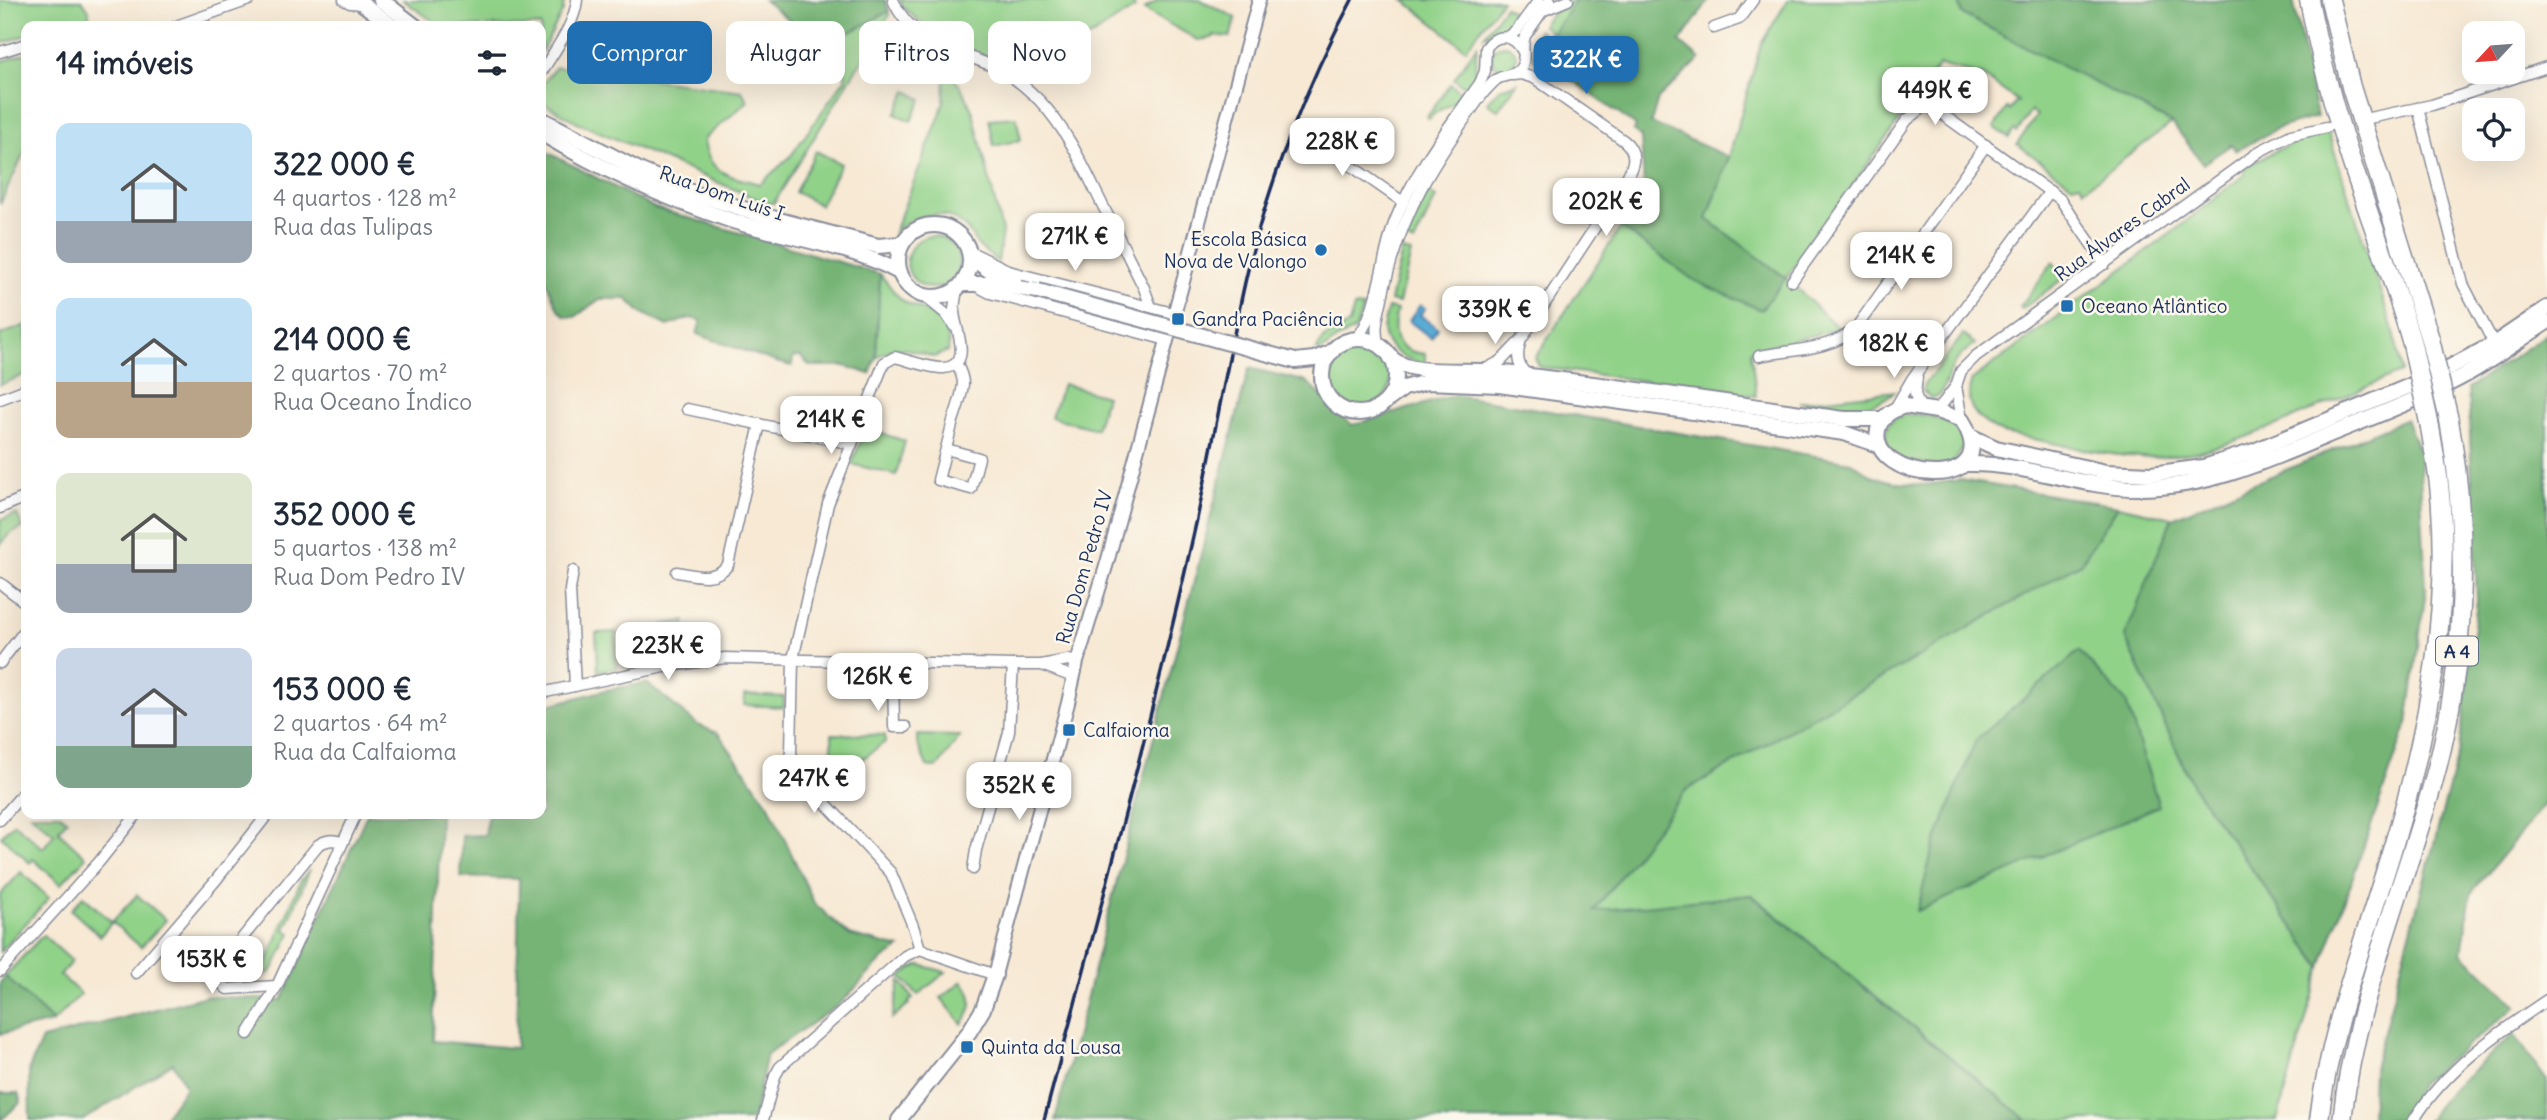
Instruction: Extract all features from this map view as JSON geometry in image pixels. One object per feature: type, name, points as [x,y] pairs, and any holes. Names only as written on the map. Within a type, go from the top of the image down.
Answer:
[{"type":"highway","name":"A 4","points":[[2309,0],[2326,79],[2343,138],[2412,344],[2430,427],[2439,486],[2442,549],[2431,693],[2420,748],[2395,839],[2334,1031],[2319,1120]]},
{"type":"highway","name":"A 4","points":[[2330,0],[2347,75],[2431,339],[2458,468],[2462,568],[2458,643],[2449,712],[2433,781],[2367,994],[2345,1092],[2342,1120]]},
{"type":"main road","points":[[381,0],[408,21]]},
{"type":"main road","points":[[360,2],[385,21]]},
{"type":"main road","name":"Rua Dom Luís I","points":[[546,121],[640,172],[696,194],[779,220],[878,246],[902,244]]},
{"type":"main road","name":"Rua Dom Luís I","points":[[546,136],[629,181],[684,203],[731,220],[874,259],[899,272],[911,289],[923,296]]},
{"type":"main road","points":[[899,272],[898,257],[902,244],[917,229],[938,225],[957,233],[970,254],[990,271],[1031,289],[1295,361],[1314,359],[1332,352],[1345,342],[1368,340],[1379,345],[1398,364],[1416,369],[1484,371],[1515,376],[1844,433],[1878,444]]},
{"type":"main road","points":[[964,286],[969,272],[970,254]]},
{"type":"main road","points":[[923,296],[938,298],[964,286],[1031,289]]},
{"type":"main road","points":[[1889,414],[1879,427],[1878,444],[1882,453],[1892,462],[1922,472],[1950,472],[1965,464],[1994,463],[2111,487],[2152,488],[2204,481],[2258,465],[2457,380],[2547,308]]},
{"type":"main road","points":[[1970,436],[1996,448],[2106,472],[2151,474],[2180,471],[2224,461],[2277,442],[2497,349],[2547,322]]},
{"type":"main road","points":[[1332,352],[1323,369],[1326,392],[1344,409],[1356,413],[1368,412],[1404,388],[1427,382],[1515,376],[1845,419],[1889,414],[1905,406],[1920,407],[1962,420],[1970,436],[1972,451],[1965,464]]},
{"type":"main road","points":[[1389,399],[1396,376],[1391,358]]},
{"type":"main road","points":[[1295,361],[1324,383]]},
{"type":"main road","name":"Rua Dom Pedro IV","points":[[899,1120],[969,1032],[983,1009],[995,975]]},
{"type":"street","points":[[190,21],[249,0]]},
{"type":"street","points":[[344,0],[350,3],[360,2]]},
{"type":"street","points":[[546,64],[576,11],[577,0]]},
{"type":"street","points":[[893,0],[903,17],[923,37],[957,54],[998,69],[1021,83],[1051,114],[1069,139],[1151,307]]},
{"type":"street","name":"Rua Dom Pedro IV","points":[[995,975],[1077,662],[1107,563],[1259,0]]},
{"type":"street","points":[[1508,37],[1516,31],[1539,0]]},
{"type":"street","points":[[1379,345],[1376,329],[1381,303],[1392,255],[1406,215],[1448,143],[1484,92],[1520,69],[1525,36],[1550,0]]},
{"type":"street","points":[[1541,12],[1568,0]]},
{"type":"street","points":[[1714,28],[1739,19],[1752,0]]},
{"type":"street","points":[[1356,339],[1367,324],[1387,245],[1403,202],[1422,167],[1480,83],[1485,71],[1484,55],[1490,43],[1502,37],[1515,40],[1534,78]]},
{"type":"street","points":[[0,52],[21,46]]},
{"type":"street","points":[[1484,371],[1501,361],[1521,340],[1633,169],[1634,155],[1632,149],[1621,139],[1534,78],[1521,74],[1508,76],[1491,72],[1485,61]]},
{"type":"street","points":[[2369,118],[2418,108],[2547,67]]},
{"type":"street","points":[[1791,281],[1913,114],[1925,106],[1935,109],[2060,199],[2105,264]]},
{"type":"street","points":[[2418,108],[2463,285],[2497,349]]},
{"type":"street","name":"Rua Álvares Cabral","points":[[1937,411],[1956,386],[1961,371],[1976,356],[2260,150],[2291,135],[2328,127]]},
{"type":"street","points":[[1317,142],[1403,202]]},
{"type":"street","points":[[1759,356],[1847,337],[1986,145]]},
{"type":"street","points":[[1889,414],[1901,401],[1912,379],[2050,191]]},
{"type":"street","points":[[970,254],[1012,272],[1173,313]]},
{"type":"street","points":[[920,949],[891,873],[797,773],[791,753],[793,659],[828,504],[884,363],[895,357],[944,368],[956,363],[961,357],[962,345],[954,311],[964,286],[1167,340]]},
{"type":"street","points":[[923,296],[946,314],[957,329]]},
{"type":"street","points":[[1515,376],[1521,340]]},
{"type":"street","points":[[946,449],[979,458],[971,489],[938,480],[946,449],[963,386],[962,374],[956,363]]},
{"type":"street","points":[[1918,373],[1915,394],[1920,407]]},
{"type":"street","points":[[1956,386],[1962,420]]},
{"type":"street","points":[[1,398],[21,391]]},
{"type":"street","points":[[687,409],[852,444]]},
{"type":"street","points":[[677,572],[707,577],[722,573],[728,565],[760,424]]},
{"type":"street","points":[[0,508],[21,499]]},
{"type":"street","points":[[573,571],[570,590],[575,686]]},
{"type":"street","points":[[0,583],[21,599]]},
{"type":"street","points":[[0,663],[21,636]]},
{"type":"street","points":[[546,692],[705,660],[793,659],[1013,665],[1041,665],[1068,660],[1077,662]]},
{"type":"street","points":[[893,663],[894,727],[906,727]]},
{"type":"street","points":[[973,869],[1009,732],[1013,665]]},
{"type":"street","points":[[1041,665],[1073,677]]},
{"type":"street","points":[[0,820],[21,796]]},
{"type":"street","points":[[0,971],[99,862],[133,819]]},
{"type":"street","points":[[136,972],[216,880],[264,819]]},
{"type":"street","points":[[248,1034],[277,986],[353,819]]},
{"type":"street","points":[[277,986],[227,989],[219,981],[218,968],[318,845],[325,840],[341,842]]},
{"type":"street","points":[[763,1120],[780,1067],[905,956],[920,949],[995,975]]},
{"type":"street","points":[[2414,1120],[2427,1098],[2469,1058],[2502,1030],[2547,1000]]},
{"type":"green space","points":[[1,0],[82,0],[89,10],[89,20],[85,21],[21,21],[21,37],[0,44]]},
{"type":"green space","points":[[403,0],[564,0],[563,11],[546,43],[546,21],[433,21]]},
{"type":"green space","points":[[764,0],[885,0],[889,11],[871,21],[859,21],[859,28],[851,32],[845,31],[845,21],[790,21]]},
{"type":"green space","points":[[899,0],[1130,0],[1135,8],[1091,36],[1091,21],[988,21],[988,58],[974,52],[974,21],[919,21]]},
{"type":"green space","points":[[1158,0],[1201,0],[1236,18],[1230,37],[1214,36],[1198,40],[1144,10]]},
{"type":"green space","points":[[1404,0],[1502,0],[1466,49]]},
{"type":"green space","points":[[1576,0],[1533,60],[1533,44],[1539,30],[1546,37],[1550,31],[1542,25],[1559,8]]},
{"type":"green space","points":[[1576,0],[1709,0],[1680,42],[1700,59],[1658,99],[1651,123],[1729,157],[1707,219],[1786,278],[1761,310],[1695,281],[1621,227],[1644,186],[1641,137],[1634,131],[1636,126],[1537,55]]},
{"type":"green space","points":[[1788,0],[1959,0],[1962,14],[2172,123],[2084,189],[2080,183],[2072,185],[2017,144],[2037,115],[2031,111],[2017,132],[2014,130],[2009,138],[1994,127],[2007,108],[2010,110],[2016,101],[2019,102],[1983,76],[1939,65],[1786,278],[1707,219],[1729,157],[1761,44]]},
{"type":"green space","points":[[1959,0],[2293,0],[2317,117],[2278,128],[2236,151],[2231,145],[2203,164],[2172,123],[1962,14]]},
{"type":"green space","points":[[1505,6],[1518,16],[1509,25],[1484,36]]},
{"type":"green space","points":[[889,11],[886,21],[871,21]]},
{"type":"green space","points":[[859,28],[859,65],[774,203],[766,203],[581,124],[546,105],[546,80],[556,67],[567,68],[567,84],[688,84],[742,91],[748,101],[704,139],[706,151],[710,160],[722,172],[760,184],[790,157],[841,84],[845,84],[845,31],[851,32]]},
{"type":"green space","points":[[1477,45],[1475,75],[1467,88],[1454,79]]},
{"type":"green space","points":[[1504,45],[1513,48],[1516,57],[1513,66],[1504,69],[1495,66],[1492,57],[1495,48]]},
{"type":"green space","points":[[21,55],[21,160],[0,204],[0,62]]},
{"type":"green space","points":[[1517,83],[1498,110],[1487,102],[1499,89]]},
{"type":"green space","points":[[945,84],[958,84],[973,112],[1002,231],[998,262],[979,247],[964,226],[947,216],[920,217],[894,232],[944,101]]},
{"type":"green space","points":[[1450,84],[1463,93],[1455,102],[1429,119],[1427,117]]},
{"type":"green space","points":[[907,91],[922,99],[911,121],[895,114]]},
{"type":"green space","points":[[1016,117],[1021,140],[994,146],[989,119]]},
{"type":"green space","points":[[2328,132],[2395,336],[2402,372],[2244,438],[2203,451],[2161,457],[2105,453],[2002,433],[1974,412],[1969,398],[1972,380],[2174,231],[2245,174],[2243,169],[2284,147]]},
{"type":"green space","points":[[816,151],[841,164],[820,205],[795,192]]},
{"type":"green space","points":[[546,152],[655,208],[880,274],[876,358],[870,374],[845,366],[810,366],[800,356],[793,357],[792,366],[776,362],[697,334],[701,320],[689,318],[668,326],[640,312],[627,299],[600,299],[575,317],[565,316],[558,309],[546,281]]},
{"type":"green space","points":[[1427,192],[1436,198],[1414,243],[1406,239]]},
{"type":"green space","points":[[1621,227],[1695,281],[1786,278],[1839,329],[1751,350],[1756,396],[1540,367],[1535,358]]},
{"type":"green space","points":[[933,236],[952,243],[959,262],[952,281],[933,288],[914,281],[907,262],[914,243]]},
{"type":"green space","points":[[1402,251],[1411,253],[1399,303],[1390,301]]},
{"type":"green space","points":[[2053,262],[2064,278],[2022,309],[2020,307]]},
{"type":"green space","points":[[880,274],[903,301],[936,318],[946,333],[948,351],[934,357],[897,349],[876,358]]},
{"type":"green space","points":[[1354,307],[1363,308],[1355,330],[1323,350],[1316,351],[1324,338],[1349,324]]},
{"type":"green space","points":[[1388,308],[1397,310],[1394,328],[1398,341],[1408,350],[1425,354],[1425,364],[1401,355],[1387,342],[1383,329]]},
{"type":"green space","points":[[21,327],[21,376],[0,385],[0,335]]},
{"type":"green space","points":[[2547,334],[2547,801],[2471,893],[2462,953],[2517,1006],[2422,1082],[2398,1120],[2371,1120],[2373,1072],[2459,750],[2477,601],[2468,388]]},
{"type":"green space","points":[[1963,335],[1975,344],[1956,361],[1940,395],[1931,398],[1923,391],[1923,386]]},
{"type":"green space","points":[[1360,346],[1382,355],[1391,377],[1382,399],[1360,408],[1338,399],[1329,377],[1338,355]]},
{"type":"green space","points":[[1249,368],[1307,382],[1352,425],[1455,395],[1851,462],[1874,477],[1899,483],[1922,485],[1960,480],[2118,506],[2081,563],[1686,790],[1594,911],[1751,895],[2027,1120],[1055,1120]]},
{"type":"green space","points":[[1063,384],[1106,396],[1096,429],[1051,417]]},
{"type":"green space","points":[[1895,391],[1872,405],[1861,407],[1799,402]]},
{"type":"green space","points":[[1918,414],[1948,422],[1958,431],[1964,446],[1954,462],[1944,465],[1910,461],[1895,455],[1888,447],[1886,431],[1891,422],[1903,415]]},
{"type":"green space","points":[[2406,419],[2419,451],[2426,590],[2407,724],[2321,967],[2193,786],[2125,637],[2172,518]]},
{"type":"green space","points":[[866,429],[905,441],[896,475],[851,464]]},
{"type":"green space","points":[[2118,506],[2172,518],[2125,637],[2193,786],[2321,967],[2277,1120],[2027,1120],[1752,895],[1593,912],[1686,790],[2081,563]],"holes":[[[2080,651],[1918,910],[1933,848],[1976,740]]]},
{"type":"green space","points":[[17,514],[21,529],[10,533],[0,545],[0,520]]},
{"type":"green space","points":[[685,621],[687,653],[667,657],[663,624]]},
{"type":"green space","points":[[616,632],[617,668],[598,671],[596,633]]},
{"type":"green space","points":[[2079,651],[2126,702],[2159,806],[1917,911],[1933,848],[1976,740]]},
{"type":"green space","points":[[647,683],[698,725],[718,733],[769,805],[814,903],[849,935],[900,948],[880,962],[841,1003],[767,1054],[754,1116],[750,1120],[162,1120],[186,1087],[173,1063],[83,1120],[30,1120],[29,1069],[42,1039],[206,996],[282,1000],[365,819],[440,819],[433,1041],[516,1048],[519,879],[460,877],[462,836],[485,835],[487,819],[546,819],[546,706],[606,690]]},
{"type":"green space","points":[[745,695],[784,697],[784,707],[744,705]]},
{"type":"green space","points":[[832,734],[885,735],[885,742],[853,766],[843,762],[843,757],[832,755]]},
{"type":"green space","points":[[917,735],[960,736],[937,768],[927,766],[917,743]]},
{"type":"green space","points":[[37,819],[66,819],[58,831],[86,857],[61,884],[33,859],[30,863],[1,836],[14,823],[43,848],[54,834]]},
{"type":"green space","points":[[310,869],[285,930],[291,933],[273,969],[269,973],[229,981],[228,977],[267,962],[301,880]]},
{"type":"green space","points":[[21,872],[49,898],[0,952],[0,895]]},
{"type":"green space","points":[[137,895],[166,920],[141,947],[112,922]]},
{"type":"green space","points":[[83,896],[112,922],[100,936],[71,910]]},
{"type":"green space","points":[[43,935],[72,961],[60,975],[81,994],[53,1022],[5,976]]},
{"type":"green space","points":[[920,965],[946,972],[918,995],[901,977]]},
{"type":"green space","points":[[5,976],[53,1022],[0,1034],[0,983]]},
{"type":"green space","points":[[900,981],[913,998],[892,1018]]},
{"type":"green space","points":[[962,981],[969,992],[971,1002],[962,1024],[941,998]]},
{"type":"green space","points":[[2514,1034],[2547,1081],[2547,1120],[2427,1120],[2451,1090]]},
{"type":"green space","points":[[0,1093],[18,1093],[21,1102],[1,1120]]},
{"type":"water","points":[[1420,305],[1425,308],[1420,315],[1438,328],[1431,338],[1409,321]]},
{"type":"railway","points":[[1044,1120],[1162,670],[1255,243],[1277,171],[1304,100],[1352,0]]},
{"type":"place","name":"Escola Básica Nova de Valongo","points":[[1321,250]]},
{"type":"place","name":"Oceano Atlântico","points":[[2067,306]]},
{"type":"place","name":"Gandra Paciência","points":[[1178,319]]},
{"type":"place","name":"Calfaioma","points":[[1069,730]]},
{"type":"place","name":"Quinta da Lousa","points":[[967,1047]]}]
